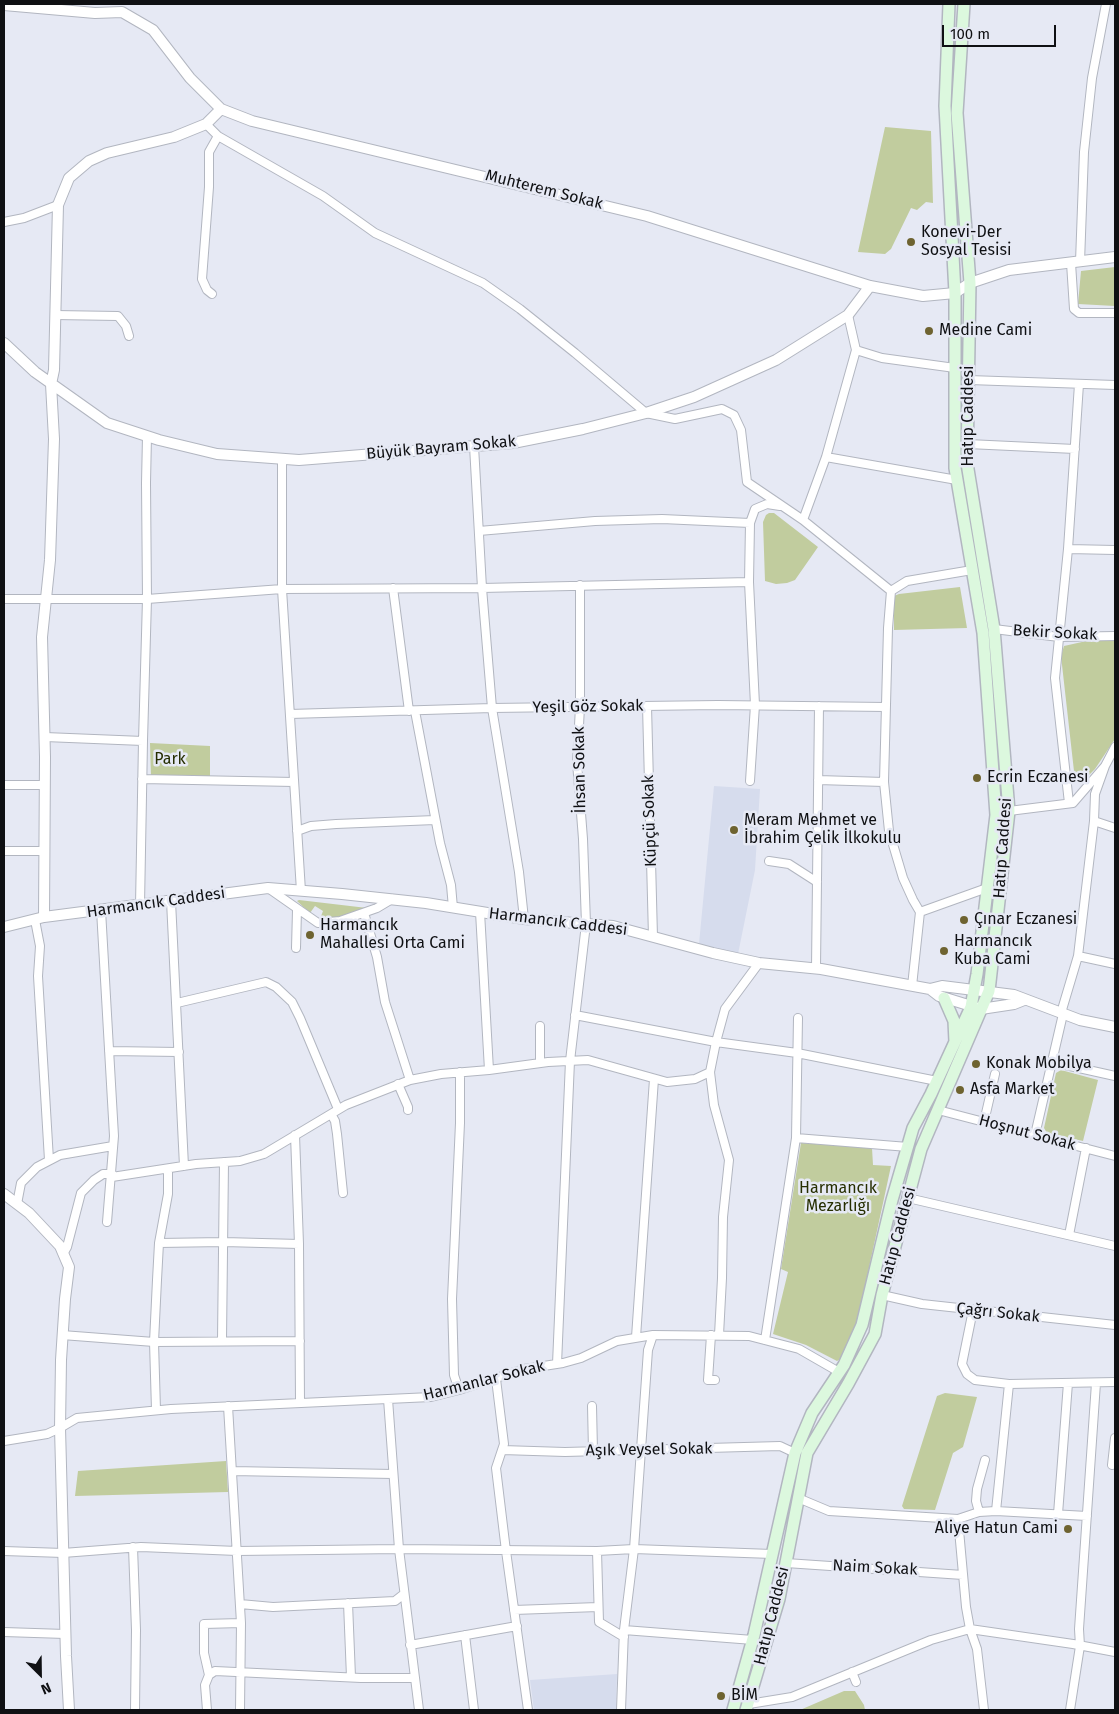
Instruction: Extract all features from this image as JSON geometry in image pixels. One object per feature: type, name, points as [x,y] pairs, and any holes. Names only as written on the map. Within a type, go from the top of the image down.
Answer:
[{"type":"main road","name":"Hatıp Caddesi","points":[[747,1707],[779,1599],[807,1453],[875,1334],[882,1295],[922,1149],[976,1008],[975,990],[996,815],[983,633],[955,468],[955,293],[945,106],[949,4]]},
{"type":"main road","name":"Hatıp Caddesi","points":[[733,1710],[753,1640],[795,1453],[812,1413],[840,1372],[862,1325],[892,1200],[914,1128],[955,1043],[976,1008],[989,991],[1009,811],[994,630],[967,463],[970,283],[957,113],[964,4]]},
{"type":"main road","points":[[944,998],[954,1021],[955,1043]]},
{"type":"street","name":"Muhterem Sokak","points":[[5,4],[95,14],[122,12],[153,30],[190,78],[221,109],[252,121],[647,216],[870,286],[924,296],[955,293],[970,283],[1009,270],[1115,257]]},
{"type":"street","points":[[1106,4],[1092,78],[1085,143],[1074,309],[1079,313],[1115,314]]},
{"type":"street","points":[[49,1160],[38,976],[45,785],[42,637],[50,560],[54,439],[51,384],[54,370],[58,205],[69,178],[89,161],[108,153],[174,137],[206,124],[221,109]]},
{"type":"street","points":[[206,124],[218,136],[323,196],[375,233],[483,283],[520,309],[575,353],[646,414],[675,419],[722,409],[734,415],[741,430],[747,482],[803,520],[891,591]]},
{"type":"street","points":[[212,294],[207,290],[202,279],[209,187],[209,152],[218,136]]},
{"type":"street","points":[[4,222],[24,218],[58,205]]},
{"type":"street","name":"Büyük Bayram Sokak","points":[[4,343],[35,372],[107,424],[217,454],[299,460],[513,443],[646,414],[694,397],[776,360],[848,315],[870,286]]},
{"type":"street","points":[[55,315],[118,316],[126,326],[129,336]]},
{"type":"street","points":[[803,520],[826,457],[856,350],[848,315]]},
{"type":"street","points":[[856,350],[882,358],[955,368]]},
{"type":"street","points":[[968,380],[1115,385]]},
{"type":"street","points":[[1070,804],[1055,678],[1068,549],[1079,384]]},
{"type":"street","points":[[140,905],[142,741],[147,599],[147,436]]},
{"type":"street","points":[[968,444],[1075,449]]},
{"type":"street","points":[[474,446],[482,588],[492,708],[519,872],[524,919]]},
{"type":"street","points":[[826,457],[957,480]]},
{"type":"street","points":[[282,459],[282,589],[301,891]]},
{"type":"street","points":[[750,781],[755,705],[749,582],[750,522],[755,509],[767,504],[785,508]]},
{"type":"street","points":[[479,531],[614,520],[662,519],[750,522]]},
{"type":"street","points":[[1068,549],[1115,550]]},
{"type":"street","points":[[891,591],[907,581],[972,570]]},
{"type":"street","points":[[4,599],[147,599],[282,589],[482,588],[749,582]]},
{"type":"street","name":"İhsan Sokak","points":[[557,1364],[570,1061],[586,924],[583,839],[577,762],[580,707],[580,585]]},
{"type":"street","points":[[393,588],[412,711],[451,885],[453,908]]},
{"type":"street","points":[[891,591],[888,628],[884,782],[888,831],[903,878],[920,912],[912,986]]},
{"type":"street","name":"Bekir Sokak","points":[[994,630],[1059,637],[1115,636]]},
{"type":"street","name":"Yeşil Göz Sokak","points":[[290,714],[647,706],[886,707]]},
{"type":"street","name":"Küpçü Sokak","points":[[647,706],[653,937]]},
{"type":"street","points":[[816,968],[819,706]]},
{"type":"street","points":[[45,737],[142,741]]},
{"type":"street","points":[[1009,811],[1073,803],[1104,766],[1115,747]]},
{"type":"street","points":[[1036,1135],[1062,1014],[1078,956],[1094,821],[1095,794],[1104,766]]},
{"type":"street","points":[[142,778],[294,782]]},
{"type":"street","points":[[818,780],[884,782]]},
{"type":"street","points":[[4,785],[45,785]]},
{"type":"street","points":[[297,831],[311,826],[328,824],[435,820]]},
{"type":"street","points":[[1094,821],[1115,828]]},
{"type":"street","points":[[4,851],[44,851]]},
{"type":"street","points":[[769,861],[788,864],[817,882]]},
{"type":"street","points":[[268,888],[318,923],[340,921],[377,908],[392,900]]},
{"type":"street","name":"Harmancık Caddesi","points":[[4,927],[39,919],[268,888],[392,900],[524,919],[613,926],[713,953],[759,963],[816,968],[930,989]]},
{"type":"street","points":[[920,912],[987,888]]},
{"type":"street","points":[[171,901],[184,1166]]},
{"type":"street","points":[[100,910],[113,1146],[107,1222]]},
{"type":"street","points":[[296,948],[298,910]]},
{"type":"street","points":[[480,912],[489,1070]]},
{"type":"street","points":[[364,913],[377,957],[385,1002],[410,1080]]},
{"type":"street","points":[[1078,956],[1115,964]]},
{"type":"street","points":[[715,1380],[708,1380],[722,1278],[722,1217],[729,1160],[714,1105],[710,1072],[725,1009],[759,963]]},
{"type":"street","points":[[177,1003],[266,982],[276,987],[292,1002],[338,1109]]},
{"type":"street","points":[[930,989],[942,986],[1014,995],[1080,1020],[1115,1027]]},
{"type":"street","points":[[930,989],[939,996],[976,1008],[1014,1004],[1024,1000]]},
{"type":"street","points":[[575,1015],[716,1042],[797,1053],[937,1081]]},
{"type":"street","points":[[765,1340],[796,1138],[798,1018]]},
{"type":"street","points":[[540,1026],[540,1063]]},
{"type":"street","points":[[109,1051],[179,1052]]},
{"type":"street","points":[[63,1254],[67,1247],[81,1193],[103,1174],[112,1176],[184,1166],[240,1161],[264,1154],[338,1109],[410,1080],[441,1074],[540,1063],[588,1060],[667,1082],[696,1079],[710,1072]]},
{"type":"street","points":[[1052,1062],[1115,1076]]},
{"type":"street","points":[[459,1390],[454,1375],[452,1299],[460,1123],[460,1072]]},
{"type":"street","points":[[984,1122],[995,1074]]},
{"type":"street","points":[[636,1338],[654,1078]]},
{"type":"street","points":[[398,1084],[408,1110]]},
{"type":"street","name":"Hoşnut Sokak","points":[[938,1110],[1115,1156]]},
{"type":"street","points":[[331,1114],[335,1121],[344,1193]]},
{"type":"street","points":[[296,1135],[300,1403]]},
{"type":"street","points":[[796,1138],[908,1147]]},
{"type":"street","points":[[17,1204],[21,1183],[37,1166],[60,1155],[113,1146]]},
{"type":"street","points":[[1069,1236],[1086,1148]]},
{"type":"street","points":[[222,1340],[224,1162]]},
{"type":"street","points":[[156,1410],[154,1342],[160,1243],[168,1194],[168,1169]]},
{"type":"street","points":[[4,1194],[29,1213],[60,1246],[69,1267],[62,1335],[60,1428],[65,1634],[69,1710]]},
{"type":"street","points":[[908,1198],[1115,1246]]},
{"type":"street","points":[[160,1243],[299,1244]]},
{"type":"street","name":"Çağrı Sokak","points":[[882,1295],[922,1304],[1115,1325]]},
{"type":"street","points":[[974,1310],[962,1364],[967,1374],[974,1380],[1010,1384],[1115,1382]]},
{"type":"street","points":[[62,1335],[154,1342],[222,1340],[300,1341]]},
{"type":"street","points":[[621,1710],[624,1634],[634,1549],[648,1350],[653,1335]]},
{"type":"street","name":"Harmanlar Sokak","points":[[4,1441],[46,1434],[77,1418],[156,1410],[431,1397],[496,1379],[524,1369],[581,1358],[617,1341],[653,1335],[748,1336],[799,1349],[840,1372]]},
{"type":"street","points":[[496,1379],[504,1444],[496,1468],[528,1710]]},
{"type":"street","points":[[1058,1514],[1068,1383]]},
{"type":"street","points":[[1070,1710],[1080,1646],[1079,1629],[1096,1383]]},
{"type":"street","points":[[996,1511],[1010,1384]]},
{"type":"street","points":[[388,1399],[399,1549],[419,1710]]},
{"type":"street","points":[[228,1406],[241,1623],[242,1672],[240,1680],[240,1710]]},
{"type":"street","points":[[592,1406],[593,1451]]},
{"type":"street","points":[[1112,1466],[1115,1438]]},
{"type":"street","name":"Aşık Veysel Sokak","points":[[502,1450],[641,1451],[780,1446],[795,1453]]},
{"type":"street","points":[[979,1512],[976,1501],[977,1489],[985,1460]]},
{"type":"street","points":[[232,1470],[394,1474]]},
{"type":"street","points":[[798,1498],[829,1511],[958,1519],[979,1512],[996,1511],[1087,1516]]},
{"type":"street","points":[[958,1519],[970,1629],[977,1649],[984,1710]]},
{"type":"street","points":[[133,1547],[136,1630],[134,1710]]},
{"type":"street","points":[[4,1551],[63,1553],[133,1547],[237,1551],[399,1549],[598,1551],[634,1549],[772,1554]]},
{"type":"street","points":[[598,1551],[598,1622],[624,1634],[753,1640]]},
{"type":"street","name":"Naim Sokak","points":[[786,1563],[963,1575]]},
{"type":"street","points":[[240,1604],[273,1607],[348,1604],[395,1601],[404,1594]]},
{"type":"street","points":[[348,1604],[352,1677]]},
{"type":"street","points":[[514,1610],[598,1607]]},
{"type":"street","points":[[209,1675],[204,1653],[204,1624],[241,1623]]},
{"type":"street","points":[[410,1645],[517,1626]]},
{"type":"street","points":[[747,1707],[792,1697],[931,1640],[970,1629],[1115,1652]]},
{"type":"street","points":[[4,1632],[65,1634]]},
{"type":"street","points":[[465,1635],[474,1710]]},
{"type":"street","points":[[207,1710],[205,1685],[209,1675],[215,1671],[414,1678]]},
{"type":"street","points":[[852,1672],[856,1682]]},
{"type":"shaded area","name":"Meram Mehmet ve İbrahim Çelik İlkokulu","points":[[714,786],[760,789],[755,870],[738,954],[699,944]]},
{"type":"shaded area","points":[[617,1674],[616,1710],[534,1710],[530,1680]]},
{"type":"green space","points":[[885,127],[931,131],[933,203],[926,202],[917,210],[911,208],[891,249],[885,254],[858,252]]},
{"type":"green space","points":[[1115,267],[1115,306],[1078,304],[1081,271]]},
{"type":"green space","points":[[769,513],[774,513],[818,547],[795,580],[787,583],[776,584],[765,581],[763,522]]},
{"type":"green space","points":[[960,587],[967,628],[894,630],[894,596]]},
{"type":"green space","points":[[1091,640],[1115,641],[1115,739],[1095,769],[1085,779],[1075,780],[1061,656],[1064,646]]},
{"type":"green space","name":"Park","points":[[150,743],[210,746],[210,777],[151,777]]},
{"type":"green space","points":[[297,901],[367,908],[331,919],[320,919],[323,911],[315,906],[310,913]]},
{"type":"green space","points":[[1061,1070],[1098,1080],[1083,1141],[1047,1133],[1044,1128],[1056,1073]]},
{"type":"green space","name":"Harmancık Mezarlığı","points":[[801,1143],[872,1148],[873,1165],[891,1166],[856,1328],[844,1357],[837,1361],[806,1345],[773,1334],[788,1272],[781,1269]]},
{"type":"green space","points":[[945,1393],[977,1397],[963,1447],[953,1453],[935,1510],[904,1509],[902,1506],[937,1396]]},
{"type":"green space","points":[[226,1461],[228,1492],[75,1496],[78,1471]]},
{"type":"green space","points":[[844,1691],[855,1691],[865,1710],[800,1710]]},
{"type":"place","name":"Konevi-Der Sosyal Tesisi","points":[[911,242]]},
{"type":"place","name":"Medine Cami","points":[[929,331]]},
{"type":"place","name":"Ecrin Eczanesi","points":[[977,778]]},
{"type":"place","name":"Meram Mehmet ve İbrahim Çelik İlkokulu","points":[[734,830]]},
{"type":"place","name":"Çınar Eczanesi","points":[[964,920]]},
{"type":"place","name":"Harmancık Mahallesi Orta Cami","points":[[310,935]]},
{"type":"place","name":"Harmancık Kuba Cami","points":[[944,951]]},
{"type":"place","name":"Konak Mobilya","points":[[976,1064]]},
{"type":"place","name":"Asfa Market","points":[[960,1090]]},
{"type":"place","name":"Aliye Hatun Cami","points":[[1068,1529]]},
{"type":"place","name":"BİM","points":[[721,1696]]}]
